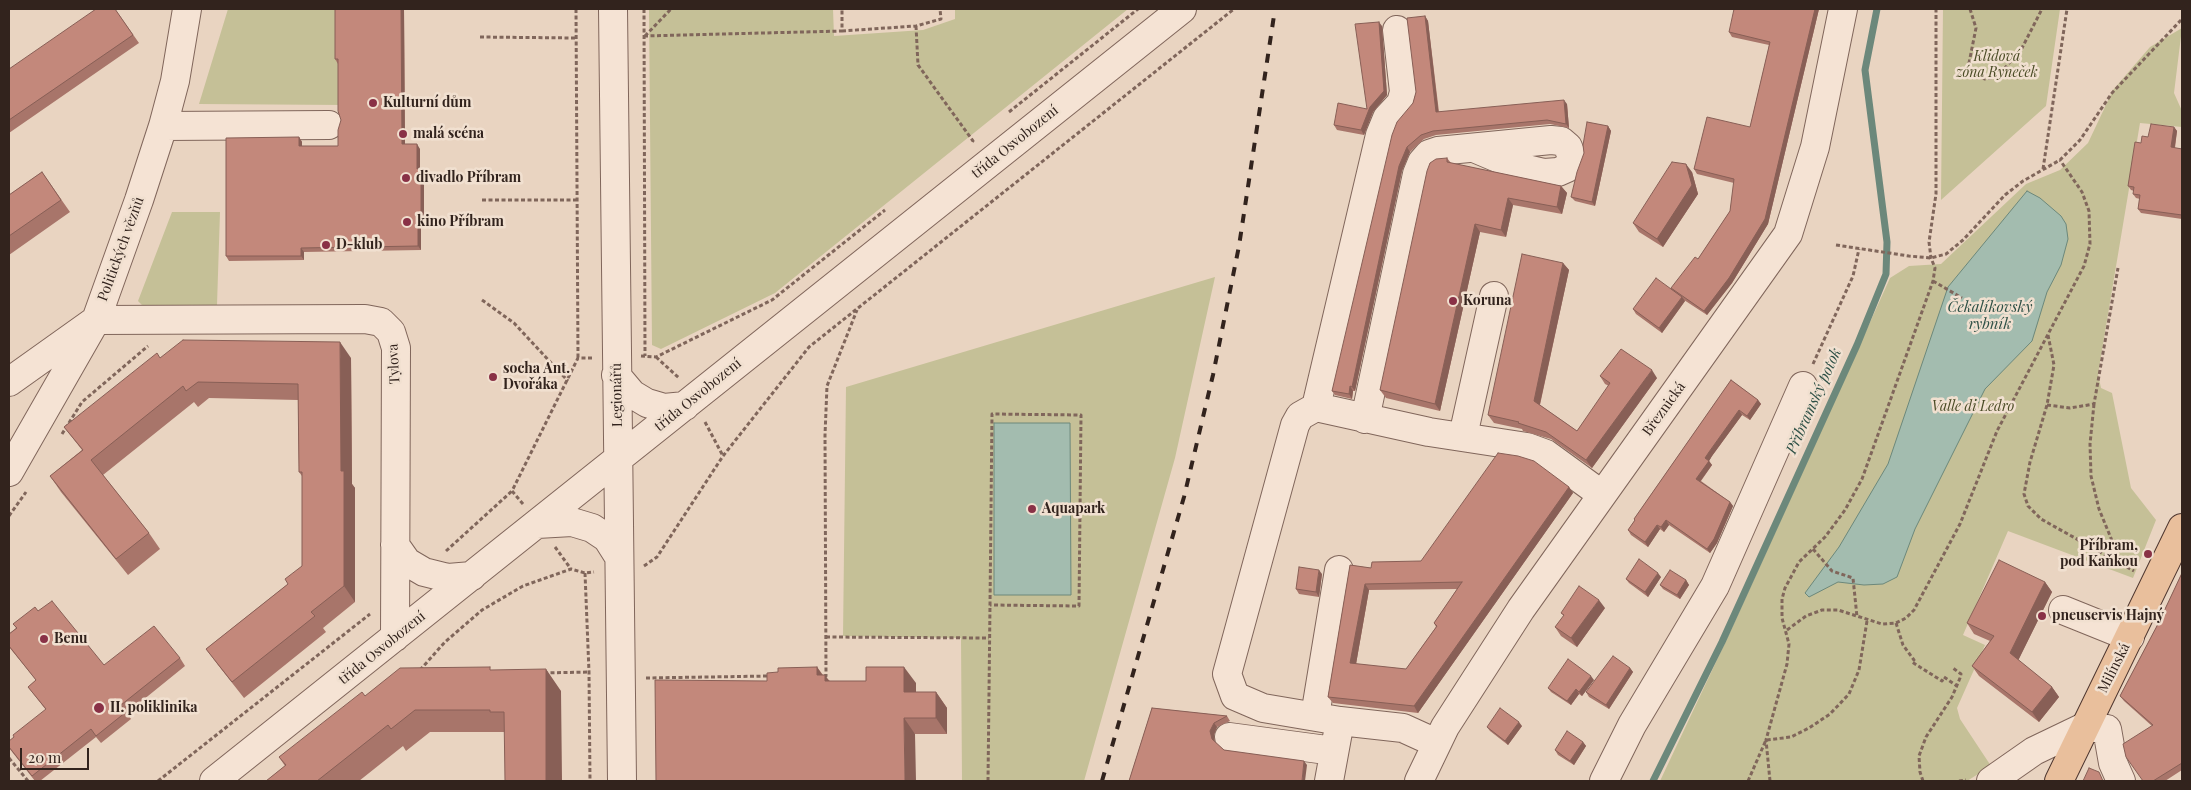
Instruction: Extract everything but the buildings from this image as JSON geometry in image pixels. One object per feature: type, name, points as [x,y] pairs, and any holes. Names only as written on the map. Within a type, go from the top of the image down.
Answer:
[{"type":"main road","name":"Milínská","points":[[2059,781],[2096,728],[2130,637],[2158,582],[2182,528]]},
{"type":"street","name":"Politických vězňů","points":[[18,481],[96,320],[139,200],[163,126],[175,81],[187,9]]},
{"type":"street","name":"Legionářů","points":[[613,9],[608,366],[618,459],[622,781]]},
{"type":"street","name":"třída Osvobození","points":[[214,781],[691,403],[1182,9]]},
{"type":"street","name":"Březnická","points":[[1419,781],[1436,743],[1520,609],[1788,234],[1814,147],[1843,9]]},
{"type":"street","points":[[1316,407],[1380,135],[1387,118],[1401,103],[1404,92],[1397,30]]},
{"type":"street","points":[[163,126],[329,125]]},
{"type":"street","points":[[1365,419],[1417,174],[1428,154],[1438,151],[1474,148]]},
{"type":"street","points":[[1463,436],[1494,296]]},
{"type":"street","name":"Tylova","points":[[96,320],[365,319],[381,322],[391,332],[396,348],[395,637]]},
{"type":"street","points":[[9,382],[96,320]]},
{"type":"street","points":[[608,366],[632,394],[647,403],[664,408],[691,403]]},
{"type":"street","points":[[1604,781],[1632,726],[1715,586],[1803,386]]},
{"type":"street","points":[[1436,743],[1403,728],[1263,708],[1235,696],[1227,674],[1295,425],[1300,416],[1316,407],[1430,432],[1527,447],[1546,454],[1602,494]]},
{"type":"street","points":[[537,524],[572,522],[592,528],[607,538],[619,563]]},
{"type":"street","points":[[395,545],[407,562],[424,572],[448,578],[472,576]]},
{"type":"street","points":[[1329,781],[1334,751],[1328,718],[1339,570]]},
{"type":"street","points":[[2063,610],[2130,637]]},
{"type":"street","points":[[1991,781],[2034,751],[2096,728],[2121,781]]},
{"type":"street","points":[[1229,736],[1334,751]]},
{"type":"path","points":[[424,572],[512,491],[578,358],[576,9]]},
{"type":"path","points":[[644,9],[645,356]]},
{"type":"path","points":[[644,36],[671,9]]},
{"type":"path","points":[[842,9],[842,31]]},
{"type":"path","points":[[644,36],[842,31],[916,26],[941,19],[940,9]]},
{"type":"path","points":[[1004,116],[1138,9]]},
{"type":"path","points":[[426,674],[416,674],[445,642],[482,610],[523,586],[571,569],[586,573],[619,563],[641,568],[657,557],[723,456],[809,347],[1234,9]]},
{"type":"path","points":[[1748,781],[1766,740],[1787,664],[1789,644],[1787,630],[1782,618],[1782,599],[1785,588],[1799,562],[1825,537],[1845,510],[1862,479],[1933,281],[1935,268],[1931,258],[1929,242],[1936,194],[1936,9]]},
{"type":"path","points":[[1970,9],[1976,28],[1968,68],[1973,74],[1985,79],[1992,78],[2004,69],[2022,48],[2042,9]]},
{"type":"path","points":[[2043,170],[2067,9]]},
{"type":"path","points":[[1836,245],[1931,258],[1946,254],[1963,240],[2005,195],[2060,160],[2080,140],[2112,93],[2182,19]]},
{"type":"path","points":[[916,26],[918,65],[974,141],[966,147]]},
{"type":"path","points":[[480,37],[576,38]]},
{"type":"path","points":[[1787,630],[1806,616],[1822,610],[1838,610],[1882,624],[1896,623],[1906,618],[1914,610],[1960,524],[1997,432],[2084,266],[2090,244],[2089,212],[2082,192],[2060,160]]},
{"type":"path","points":[[482,200],[577,200]]},
{"type":"path","points":[[638,356],[656,357],[772,300],[888,208]]},
{"type":"path","points":[[1803,386],[1853,276],[1859,249]]},
{"type":"path","points":[[2118,268],[2094,404],[2090,444],[2091,476],[2099,508],[2122,565]]},
{"type":"path","points":[[1933,281],[1962,298]]},
{"type":"path","points":[[482,300],[514,323],[568,381]]},
{"type":"path","points":[[817,676],[826,676],[825,434],[827,386],[858,308]]},
{"type":"path","points":[[2048,335],[2054,365],[2047,405],[2025,481],[2024,494],[2028,506],[2041,519],[2122,565],[2158,582]]},
{"type":"path","points":[[57,442],[82,402],[149,345]]},
{"type":"path","points":[[656,357],[691,403],[723,456]]},
{"type":"path","points":[[578,358],[608,366]]},
{"type":"path","points":[[2047,405],[2070,408],[2094,404]]},
{"type":"path","points":[[988,781],[992,414],[1081,415],[1079,606],[990,605]]},
{"type":"path","points":[[9,516],[18,481]]},
{"type":"path","points":[[512,491],[571,569]]},
{"type":"path","points":[[1812,549],[1832,571],[1853,578],[1857,617]]},
{"type":"path","points":[[586,573],[590,672],[590,781]]},
{"type":"path","points":[[158,781],[395,595]]},
{"type":"path","points":[[1766,740],[1791,737],[1809,728],[1830,714],[1849,694],[1859,670],[1868,621]]},
{"type":"path","points":[[1896,623],[1903,645],[1914,660],[1912,662],[1942,681],[1944,678],[1957,686]]},
{"type":"path","points":[[826,637],[989,638]]},
{"type":"path","points":[[1923,781],[1920,772],[1919,756],[1926,737],[1957,686],[1961,674],[1953,668]]},
{"type":"path","points":[[541,673],[590,672]]},
{"type":"path","points":[[652,683],[644,679],[773,676]]},
{"type":"path","points":[[1766,740],[1770,781]]},
{"type":"path","points":[[9,758],[28,781]]},
{"type":"green space","points":[[228,9],[346,9],[347,105],[199,104]]},
{"type":"green space","points":[[649,9],[833,9],[834,36],[923,30],[955,19],[955,9],[1128,9],[775,293],[661,349],[652,345]]},
{"type":"green space","name":"Klidová zóna Ryneček","points":[[1943,9],[2060,9],[2046,106],[1941,200]]},
{"type":"green space","name":"Valle di Ledro","points":[[2182,28],[2174,93],[2182,111],[2182,127],[2140,123],[2098,374],[2101,388],[2112,393],[2131,488],[2156,520],[2133,578],[2008,531],[1963,635],[1985,645],[1957,708],[1960,719],[1991,766],[1967,781],[1660,781],[1732,628],[1890,278],[1909,266],[1941,264],[2026,184],[2060,170],[2088,143],[2113,90],[2150,47]]},
{"type":"green space","points":[[172,212],[220,212],[217,305],[143,306],[138,301]]},
{"type":"green space","points":[[1215,277],[1175,458],[1084,781],[962,781],[961,638],[843,636],[846,387]]},
{"type":"water","name":"Čekalíkovský rybník","points":[[2027,191],[2040,198],[2061,216],[2066,224],[2068,239],[2061,265],[2047,292],[2032,341],[1985,389],[1915,529],[1897,577],[1883,584],[1864,585],[1838,582],[1809,597],[1805,593],[1839,547],[1888,464],[1948,287]]},
{"type":"water","name":"Aquapark","points":[[994,423],[1070,423],[1071,595],[994,595]]},
{"type":"waterway","name":"Příbramský potok","points":[[1653,781],[1722,642],[1857,345],[1886,274],[1887,242],[1865,70],[1877,9]]},
{"type":"railway","points":[[1102,781],[1184,497],[1213,375],[1239,246],[1275,9]]},
{"type":"place","name":"Kulturní dům","points":[[373,103]]},
{"type":"place","name":"malá scéna","points":[[403,134]]},
{"type":"place","name":"divadlo Příbram","points":[[406,178]]},
{"type":"place","name":"kino Příbram","points":[[407,222]]},
{"type":"place","name":"D-klub","points":[[326,245]]},
{"type":"place","name":"Koruna","points":[[1453,301]]},
{"type":"place","name":"socha Ant. Dvořáka","points":[[493,377]]},
{"type":"place","name":"Aquapark","points":[[1032,509]]},
{"type":"place","name":"Příbram, pod Kaňkou","points":[[2148,554]]},
{"type":"place","name":"pneuservis Hajný","points":[[2042,616]]},
{"type":"place","name":"Benu","points":[[44,639]]},
{"type":"place","name":"II. poliklinika","points":[[99,708]]}]
